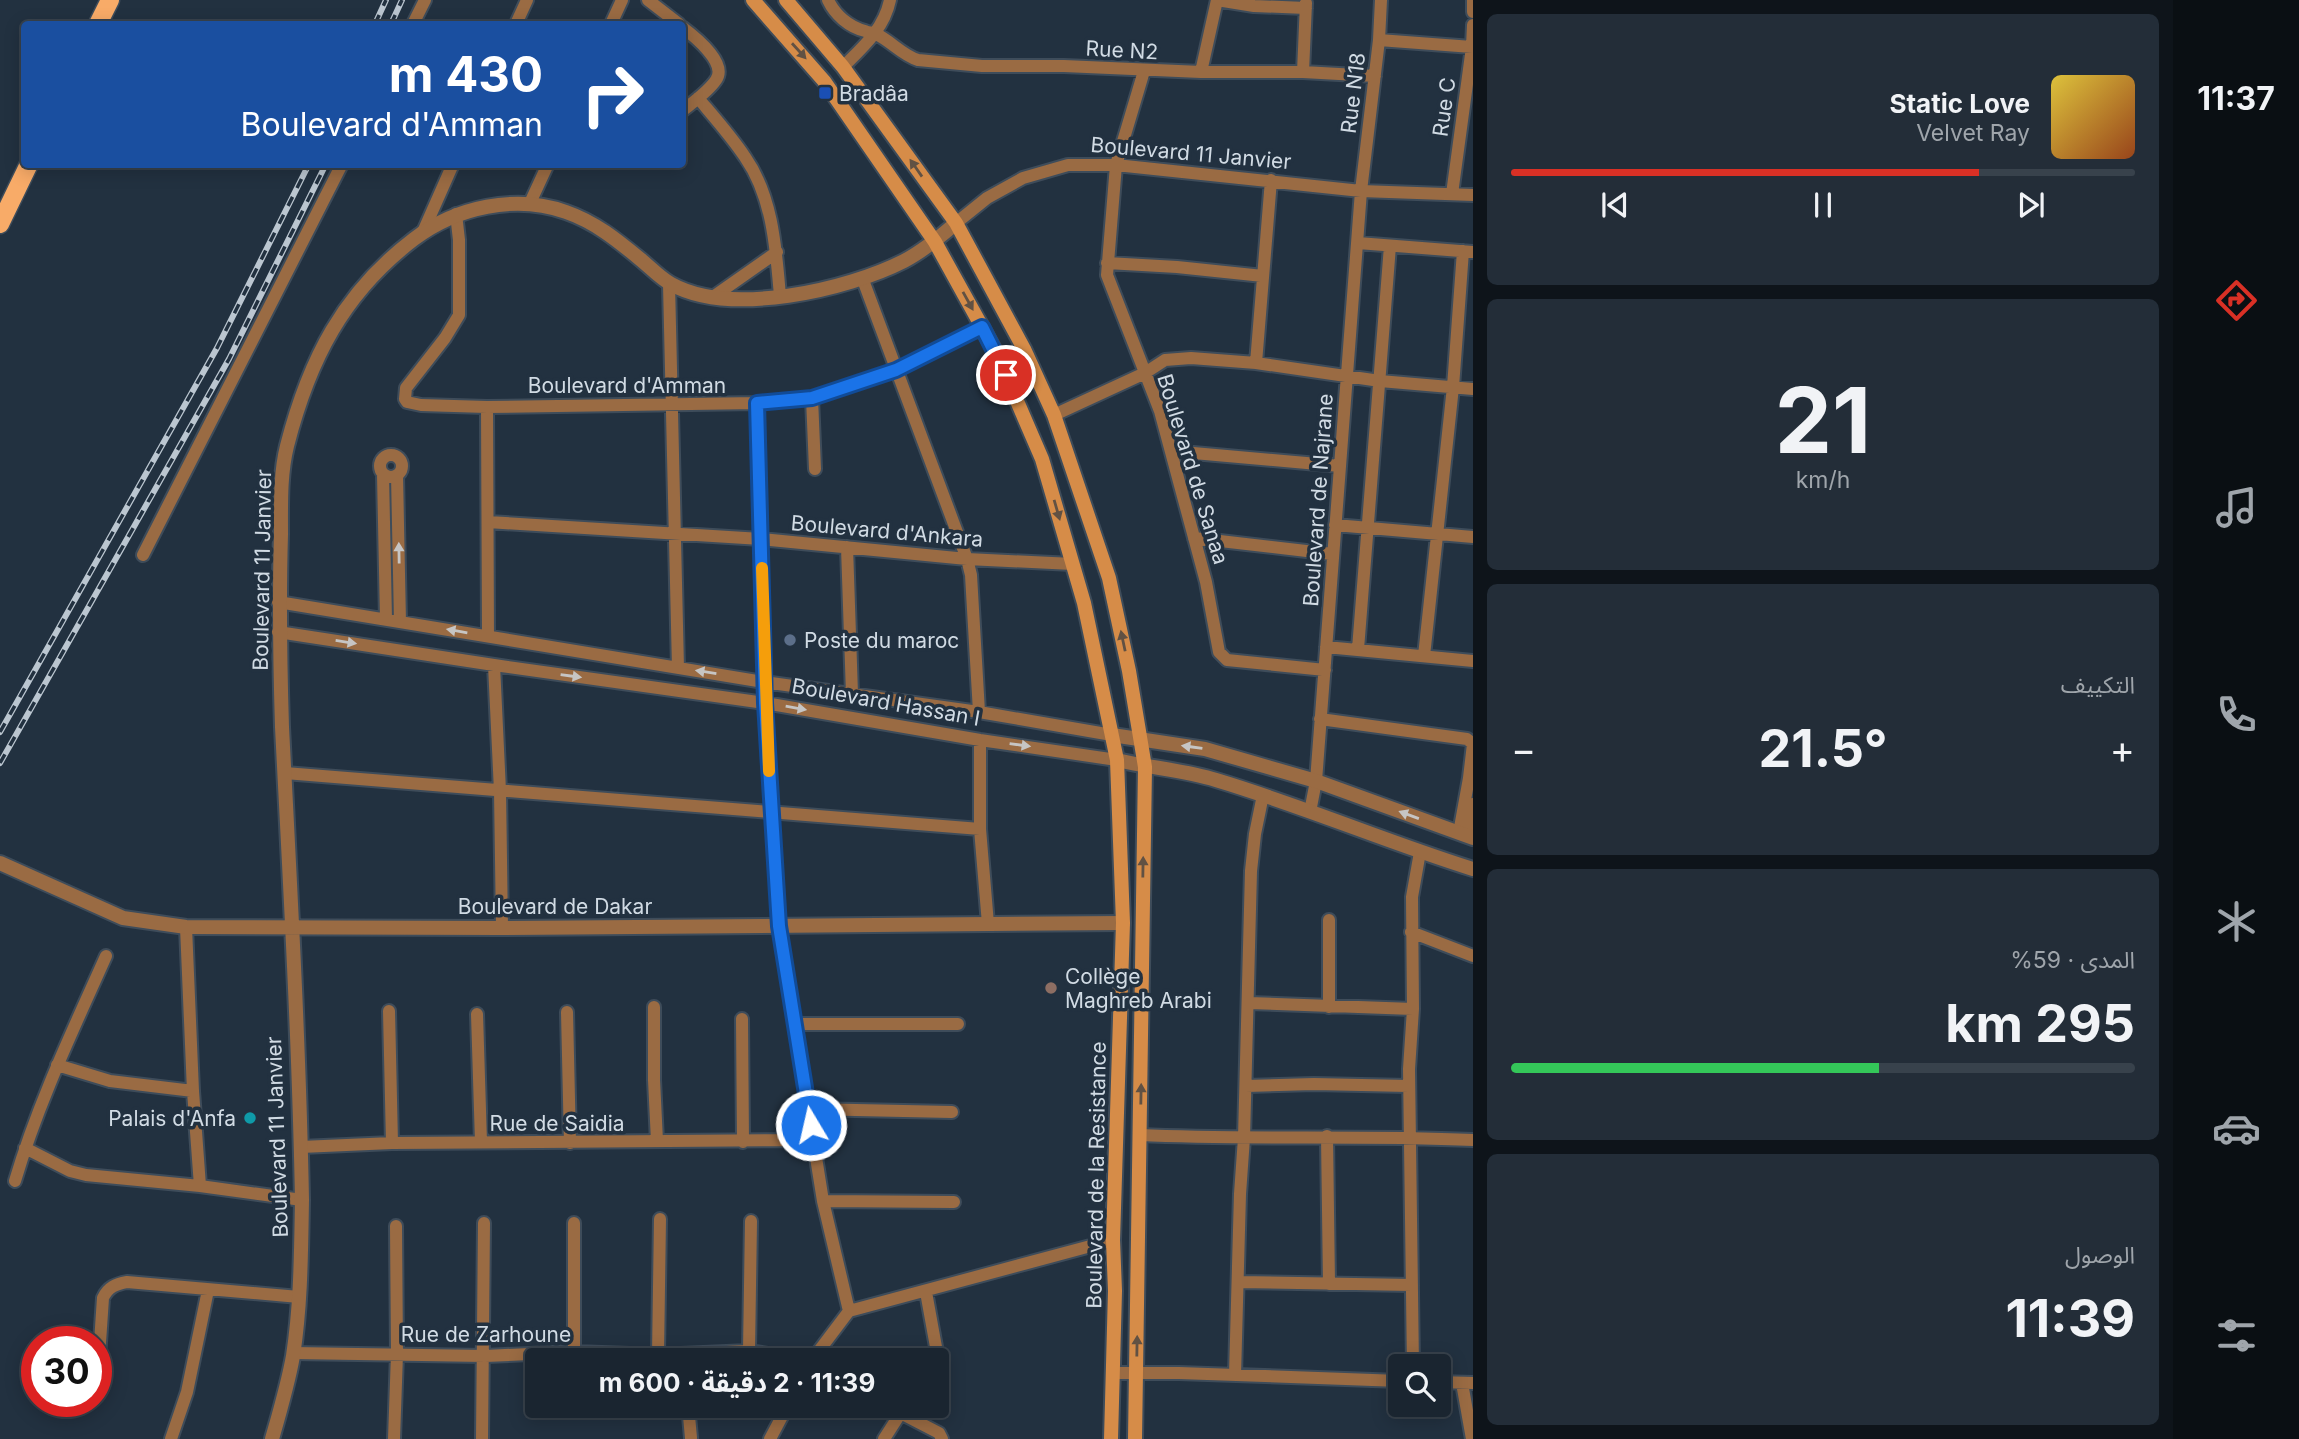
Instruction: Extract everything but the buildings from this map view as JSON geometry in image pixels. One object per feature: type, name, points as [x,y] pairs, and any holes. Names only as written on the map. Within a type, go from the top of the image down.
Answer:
[{"type":"main road","points":[[99,21],[110,0]]},
{"type":"main road","name":"Boulevard de la Resistance","points":[[753,0],[821,76],[935,242],[982,327],[998,357],[1042,459],[1084,603],[1117,760],[1123,923],[1113,1240],[1115,1291],[1111,1439]]},
{"type":"main road","name":"Boulevard de la Resistance","points":[[786,0],[843,67],[956,223],[1024,349],[1054,415],[1109,578],[1129,671],[1145,767],[1135,1439]]},
{"type":"main road","points":[[0,224],[27,168]]},
{"type":"street","points":[[414,21],[425,0]]},
{"type":"street","points":[[517,21],[527,0]]},
{"type":"street","points":[[612,21],[622,0]]},
{"type":"street","points":[[648,0],[675,21]]},
{"type":"street","name":"Rue N2","points":[[828,0],[846,22],[862,31],[876,34],[910,58],[918,60],[982,66],[1303,72],[1375,76]]},
{"type":"street","points":[[843,67],[876,34],[890,0]]},
{"type":"street","points":[[1201,72],[1217,0],[1306,4],[1303,72]]},
{"type":"street","name":"Rue N18","points":[[1362,191],[1381,0]]},
{"type":"street","points":[[1473,0],[1473,12]]},
{"type":"street","name":"Rue C","points":[[1452,194],[1473,26]]},
{"type":"street","points":[[686,30],[703,44],[717,63],[719,71],[717,79],[686,108]]},
{"type":"street","points":[[1379,40],[1472,47]]},
{"type":"street","name":"Boulevard de Sanaa","points":[[1144,71],[1116,165],[1107,263],[1110,288],[1160,411],[1206,582],[1222,656],[1227,660],[1325,670]]},
{"type":"street","points":[[698,98],[746,158],[761,188],[776,251],[780,296]]},
{"type":"street","name":"Boulevard 11 Janvier","points":[[272,1439],[288,1383],[293,1353],[299,1297],[302,1200],[278,632],[282,490],[286,451],[299,405],[323,344],[358,291],[393,255],[423,232],[456,214],[530,203],[565,212],[597,226],[669,284],[688,292],[713,297],[744,299],[815,292],[863,280],[906,260],[935,242],[987,198],[1023,178],[1068,165],[1116,165],[1362,191],[1473,195]]},
{"type":"street","points":[[143,555],[340,168]]},
{"type":"street","points":[[423,232],[451,168]]},
{"type":"street","points":[[530,203],[546,168]]},
{"type":"street","points":[[1256,363],[1271,180]]},
{"type":"street","name":"Boulevard de Najrane","points":[[1310,812],[1316,782],[1362,191]]},
{"type":"street","name":"Boulevard d'Amman","points":[[456,214],[459,315],[445,338],[406,388],[407,402],[421,405],[487,407],[757,403],[812,398],[896,370],[982,327]]},
{"type":"street","points":[[1358,243],[1468,252],[1424,656]]},
{"type":"street","points":[[1359,649],[1366,529],[1390,246]]},
{"type":"street","points":[[713,297],[776,251]]},
{"type":"street","points":[[1107,263],[1263,276]]},
{"type":"street","points":[[863,280],[967,559],[971,575],[979,712]]},
{"type":"street","points":[[669,284],[678,668]]},
{"type":"street","points":[[1054,415],[1145,373],[1165,360],[1191,358],[1256,363],[1380,381],[1473,389]]},
{"type":"street","points":[[812,398],[815,469]]},
{"type":"street","points":[[757,403],[764,682],[779,926],[824,1200],[849,1311]]},
{"type":"street","points":[[487,407],[488,636]]},
{"type":"street","points":[[1171,451],[1340,466]]},
{"type":"street","points":[[386,619],[383,474],[380,467],[382,460],[391,456],[400,462],[401,469],[397,475],[400,621]]},
{"type":"street","points":[[383,474],[390,477],[397,475]]},
{"type":"street","name":"Boulevard d'Ankara","points":[[488,522],[761,540],[967,559],[1073,564]]},
{"type":"street","points":[[384,526],[398,525]]},
{"type":"street","points":[[1335,525],[1473,537]]},
{"type":"street","points":[[1194,538],[1332,554]]},
{"type":"street","points":[[847,547],[852,694]]},
{"type":"street","name":"Boulevard Hassan I","points":[[278,603],[764,682],[979,712],[1205,749],[1316,782],[1466,835]]},
{"type":"street","name":"Boulevard Hassan I","points":[[278,632],[765,703],[980,740],[1117,760],[1213,779],[1473,869]]},
{"type":"street","points":[[1326,647],[1473,661]]},
{"type":"street","points":[[494,665],[500,791],[502,928]]},
{"type":"street","points":[[1320,719],[1467,739],[1473,744],[1466,835]]},
{"type":"street","points":[[980,740],[980,829],[988,924]]},
{"type":"street","points":[[285,773],[980,829]]},
{"type":"street","points":[[1234,1374],[1249,1003],[1251,871],[1255,834],[1264,795]]},
{"type":"street","points":[[1466,835],[1473,804]]},
{"type":"street","points":[[1413,1354],[1409,1086],[1411,932],[1412,897],[1420,852]]},
{"type":"street","name":"Boulevard de Dakar","points":[[0,863],[123,918],[186,926],[502,928],[1123,923]]},
{"type":"street","points":[[1329,920],[1329,1007]]},
{"type":"street","points":[[186,926],[200,1186]]},
{"type":"street","points":[[1411,932],[1473,956]]},
{"type":"street","points":[[15,1181],[57,1065],[106,956]]},
{"type":"street","points":[[1249,1003],[1412,1009]]},
{"type":"street","points":[[654,1007],[657,1141]]},
{"type":"street","points":[[389,1011],[392,1143]]},
{"type":"street","points":[[567,1012],[570,1143]]},
{"type":"street","points":[[477,1014],[481,1142]]},
{"type":"street","points":[[743,1019],[743,1142]]},
{"type":"street","points":[[795,1024],[958,1024]]},
{"type":"street","points":[[57,1065],[110,1081],[193,1091]]},
{"type":"street","points":[[1246,1086],[1409,1086]]},
{"type":"street","points":[[808,1109],[951,1112]]},
{"type":"street","points":[[1140,1135],[1473,1140]]},
{"type":"street","points":[[1327,1136],[1328,1284]]},
{"type":"street","name":"Rue de Saidia","points":[[301,1147],[392,1143],[814,1140]]},
{"type":"street","points":[[25,1148],[70,1171],[86,1175],[200,1186],[302,1200]]},
{"type":"street","points":[[824,1200],[954,1202]]},
{"type":"street","points":[[658,1348],[660,1219]]},
{"type":"street","points":[[749,1348],[751,1221]]},
{"type":"street","points":[[482,1439],[485,1356],[484,1223]]},
{"type":"street","points":[[574,1223],[574,1348]]},
{"type":"street","points":[[394,1439],[397,1354],[396,1226]]},
{"type":"street","points":[[821,1348],[849,1311],[1113,1240]]},
{"type":"street","points":[[101,1326],[105,1293],[116,1284],[127,1282],[299,1297]]},
{"type":"street","points":[[1238,1282],[1412,1285]]},
{"type":"street","points":[[171,1439],[187,1392],[208,1290]]},
{"type":"street","points":[[926,1292],[936,1348]]},
{"type":"street","name":"Rue de Zarhoune","points":[[293,1353],[525,1354]]},
{"type":"street","points":[[1114,1373],[1234,1374],[1388,1380]]},
{"type":"street","points":[[1468,1383],[1472,1439]]},
{"type":"street","points":[[689,1418],[691,1438]]},
{"type":"street","points":[[770,1439],[781,1418]]},
{"type":"street","points":[[884,1439],[897,1418]]},
{"type":"street","points":[[908,1418],[939,1433],[942,1439]]},
{"type":"railway","points":[[376,21],[386,0]]},
{"type":"railway","points":[[392,21],[402,0]]},
{"type":"railway","points":[[0,732],[217,348],[307,168]]},
{"type":"railway","points":[[0,763],[229,359],[324,168]]},
{"type":"slow traffic","points":[[762,568],[769,771]]},
{"type":"place","name":"Bradâa","points":[[825,93]]},
{"type":"place","name":"Poste du maroc","points":[[790,640]]},
{"type":"place","name":"Collège Maghreb Arabi","points":[[1051,988]]},
{"type":"place","name":"Palais d'Anfa","points":[[250,1118]]},
{"type":"route","points":[[811,1125],[779,926],[765,703],[757,403],[812,398],[896,370],[982,327],[1006,375]]}]
